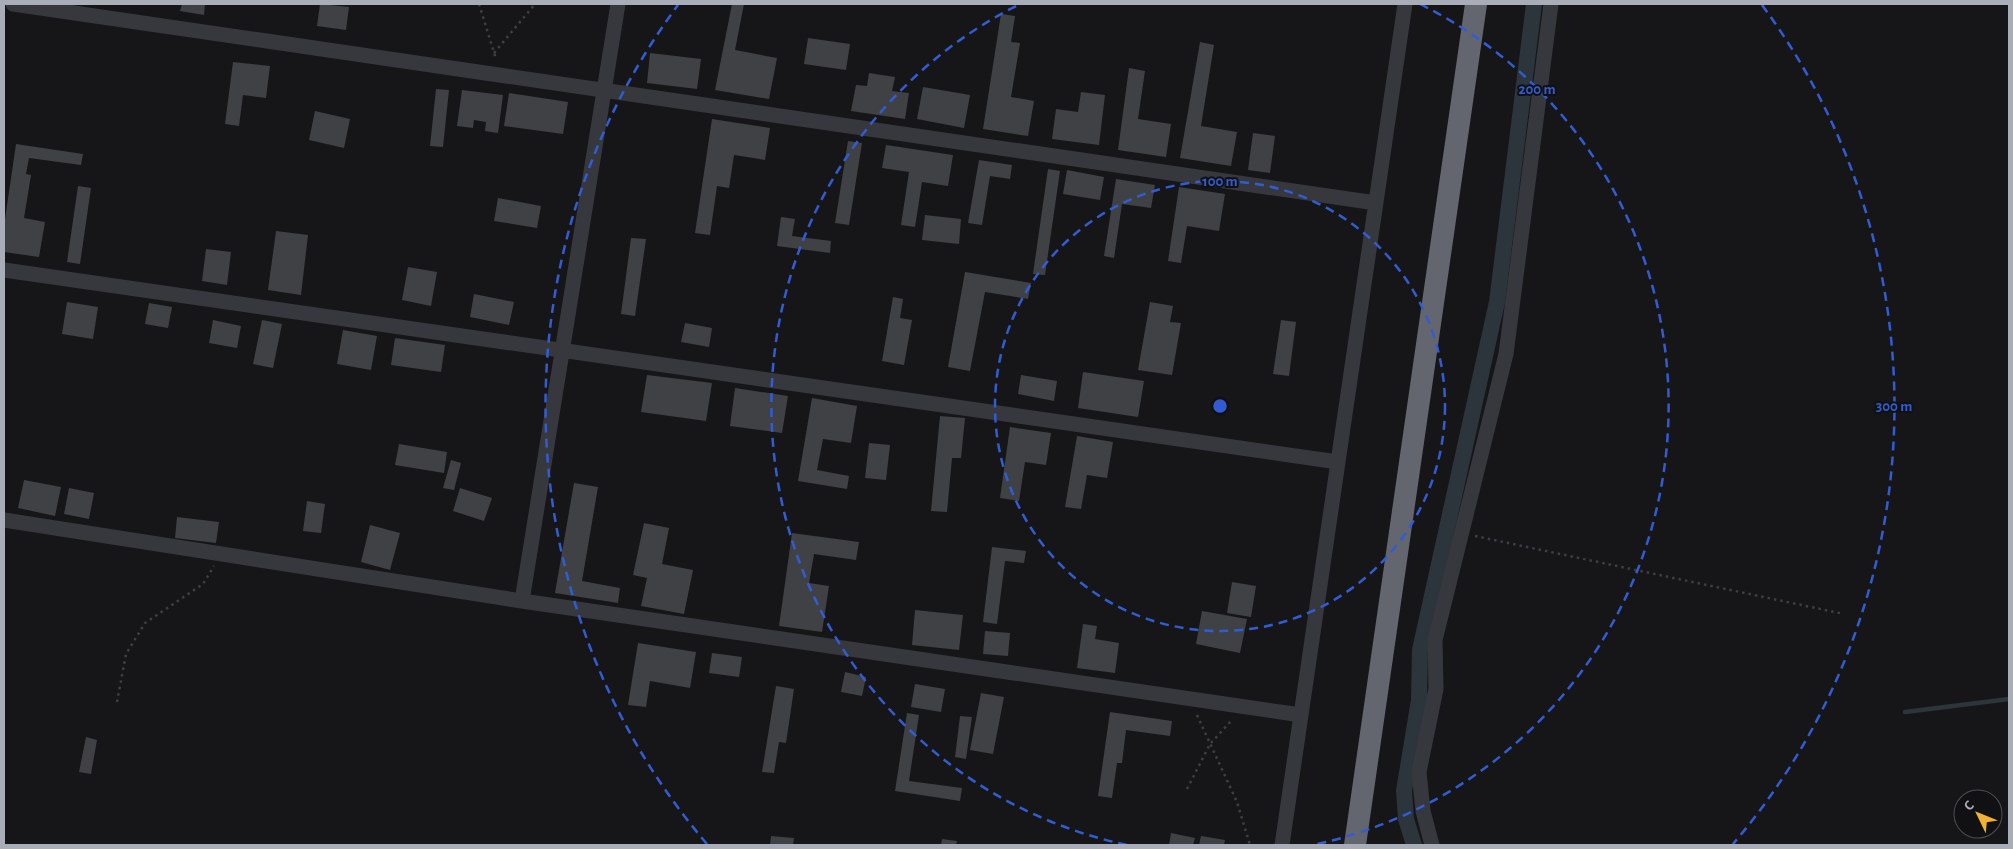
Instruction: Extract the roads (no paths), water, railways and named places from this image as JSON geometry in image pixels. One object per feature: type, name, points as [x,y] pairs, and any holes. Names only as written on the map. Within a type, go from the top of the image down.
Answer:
[{"type":"highway","points":[[1355,845],[1476,4]]},
{"type":"street","points":[[13,4],[1376,203]]},
{"type":"street","points":[[522,601],[618,4]]},
{"type":"street","points":[[1282,845],[1405,4]]},
{"type":"street","points":[[1432,845],[1423,811],[1419,772],[1436,690],[1435,640],[1506,354],[1551,4]]},
{"type":"street","points":[[4,270],[1338,462]]},
{"type":"street","points":[[4,520],[522,601],[1301,715]]},
{"type":"waterway","points":[[1414,845],[1406,819],[1404,791],[1419,700],[1420,650],[1497,302],[1534,4]]},
{"type":"waterway","points":[[1905,712],[2009,699]]}]
